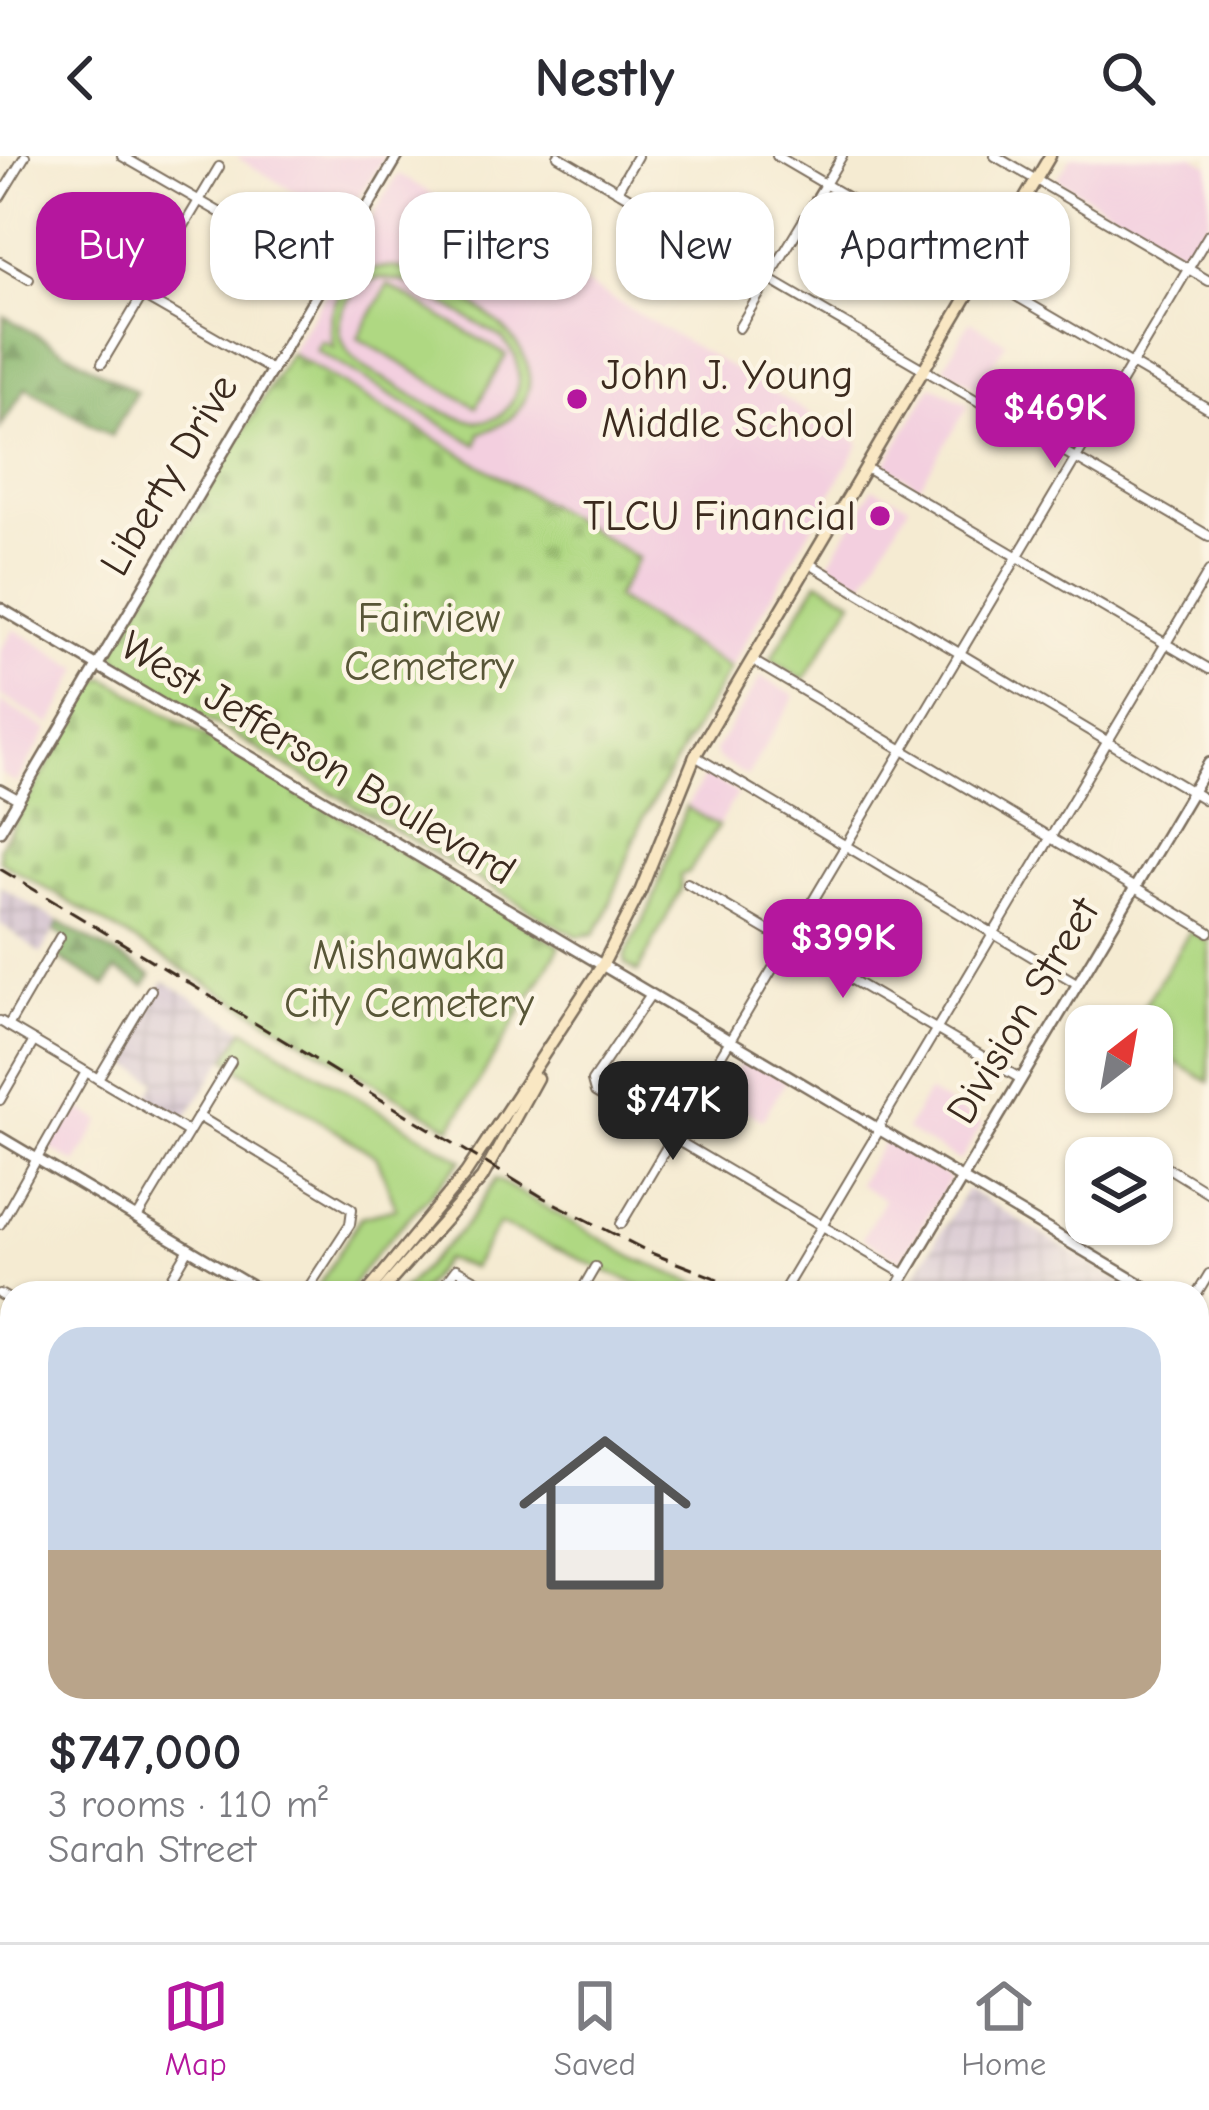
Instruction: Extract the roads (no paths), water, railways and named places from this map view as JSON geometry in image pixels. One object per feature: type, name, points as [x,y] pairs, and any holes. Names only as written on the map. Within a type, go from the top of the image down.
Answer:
[{"type":"main road","points":[[1029,192],[1050,156]]},
{"type":"main road","points":[[377,1281],[466,1173],[603,964],[640,892],[694,756],[965,300]]},
{"type":"main road","points":[[391,1281],[482,1178],[548,1053]]},
{"type":"street","points":[[0,197],[25,156]]},
{"type":"street","points":[[122,156],[210,207]]},
{"type":"street","name":"Liberty Drive","points":[[375,195],[398,156]]},
{"type":"street","points":[[558,156],[617,191],[638,156]]},
{"type":"street","points":[[777,156],[839,192]]},
{"type":"street","points":[[774,269],[842,156]]},
{"type":"street","points":[[995,156],[1209,281]]},
{"type":"street","points":[[186,223],[219,167]]},
{"type":"street","points":[[621,1224],[1209,234]]},
{"type":"street","points":[[0,262],[29,279]]},
{"type":"street","points":[[774,282],[1209,536]]},
{"type":"street","points":[[102,363],[140,300]]},
{"type":"street","points":[[149,300],[270,370]]},
{"type":"street","name":"Liberty Drive","points":[[0,830],[313,300]]},
{"type":"street","points":[[739,328],[756,300]]},
{"type":"street","points":[[1023,300],[1209,409]]},
{"type":"street","points":[[865,467],[1209,669]]},
{"type":"street","points":[[810,564],[1209,802]]},
{"type":"street","points":[[789,1281],[1209,571]]},
{"type":"street","name":"West Jefferson Boulevard","points":[[0,608],[1135,1281]]},
{"type":"street","points":[[753,661],[1209,932]]},
{"type":"street","points":[[694,756],[1078,984]]},
{"type":"street","name":"Division Street","points":[[900,1281],[1209,763]]},
{"type":"street","points":[[0,789],[18,800]]},
{"type":"street","points":[[687,883],[1022,1079]]},
{"type":"street","points":[[61,937],[4,1024],[188,1132]]},
{"type":"street","points":[[98,1079],[151,990]]},
{"type":"street","points":[[652,993],[607,1056],[592,1088],[904,1274]]},
{"type":"street","points":[[0,1100],[34,1041]]},
{"type":"street","points":[[137,1218],[230,1062]]},
{"type":"street","points":[[0,1224],[86,1072]]},
{"type":"street","points":[[198,1117],[352,1209],[350,1223],[313,1281]]},
{"type":"street","points":[[0,1138],[243,1281]]},
{"type":"street","points":[[1173,1171],[1209,1193]]},
{"type":"street","points":[[171,1281],[189,1249]]},
{"type":"street","points":[[587,1281],[595,1268]]},
{"type":"street","points":[[447,1281],[456,1269],[478,1281]]},
{"type":"railway","points":[[0,869],[544,1198],[651,1253],[723,1281]]},
{"type":"place","name":"John J. Young Middle School","points":[[577,399]]},
{"type":"place","name":"TLCU Financial","points":[[880,516]]},
{"type":"park label","name":"Fairview Cemetery","points":[[429,642]]},
{"type":"park label","name":"Mishawaka City Cemetery","points":[[409,979]]}]
